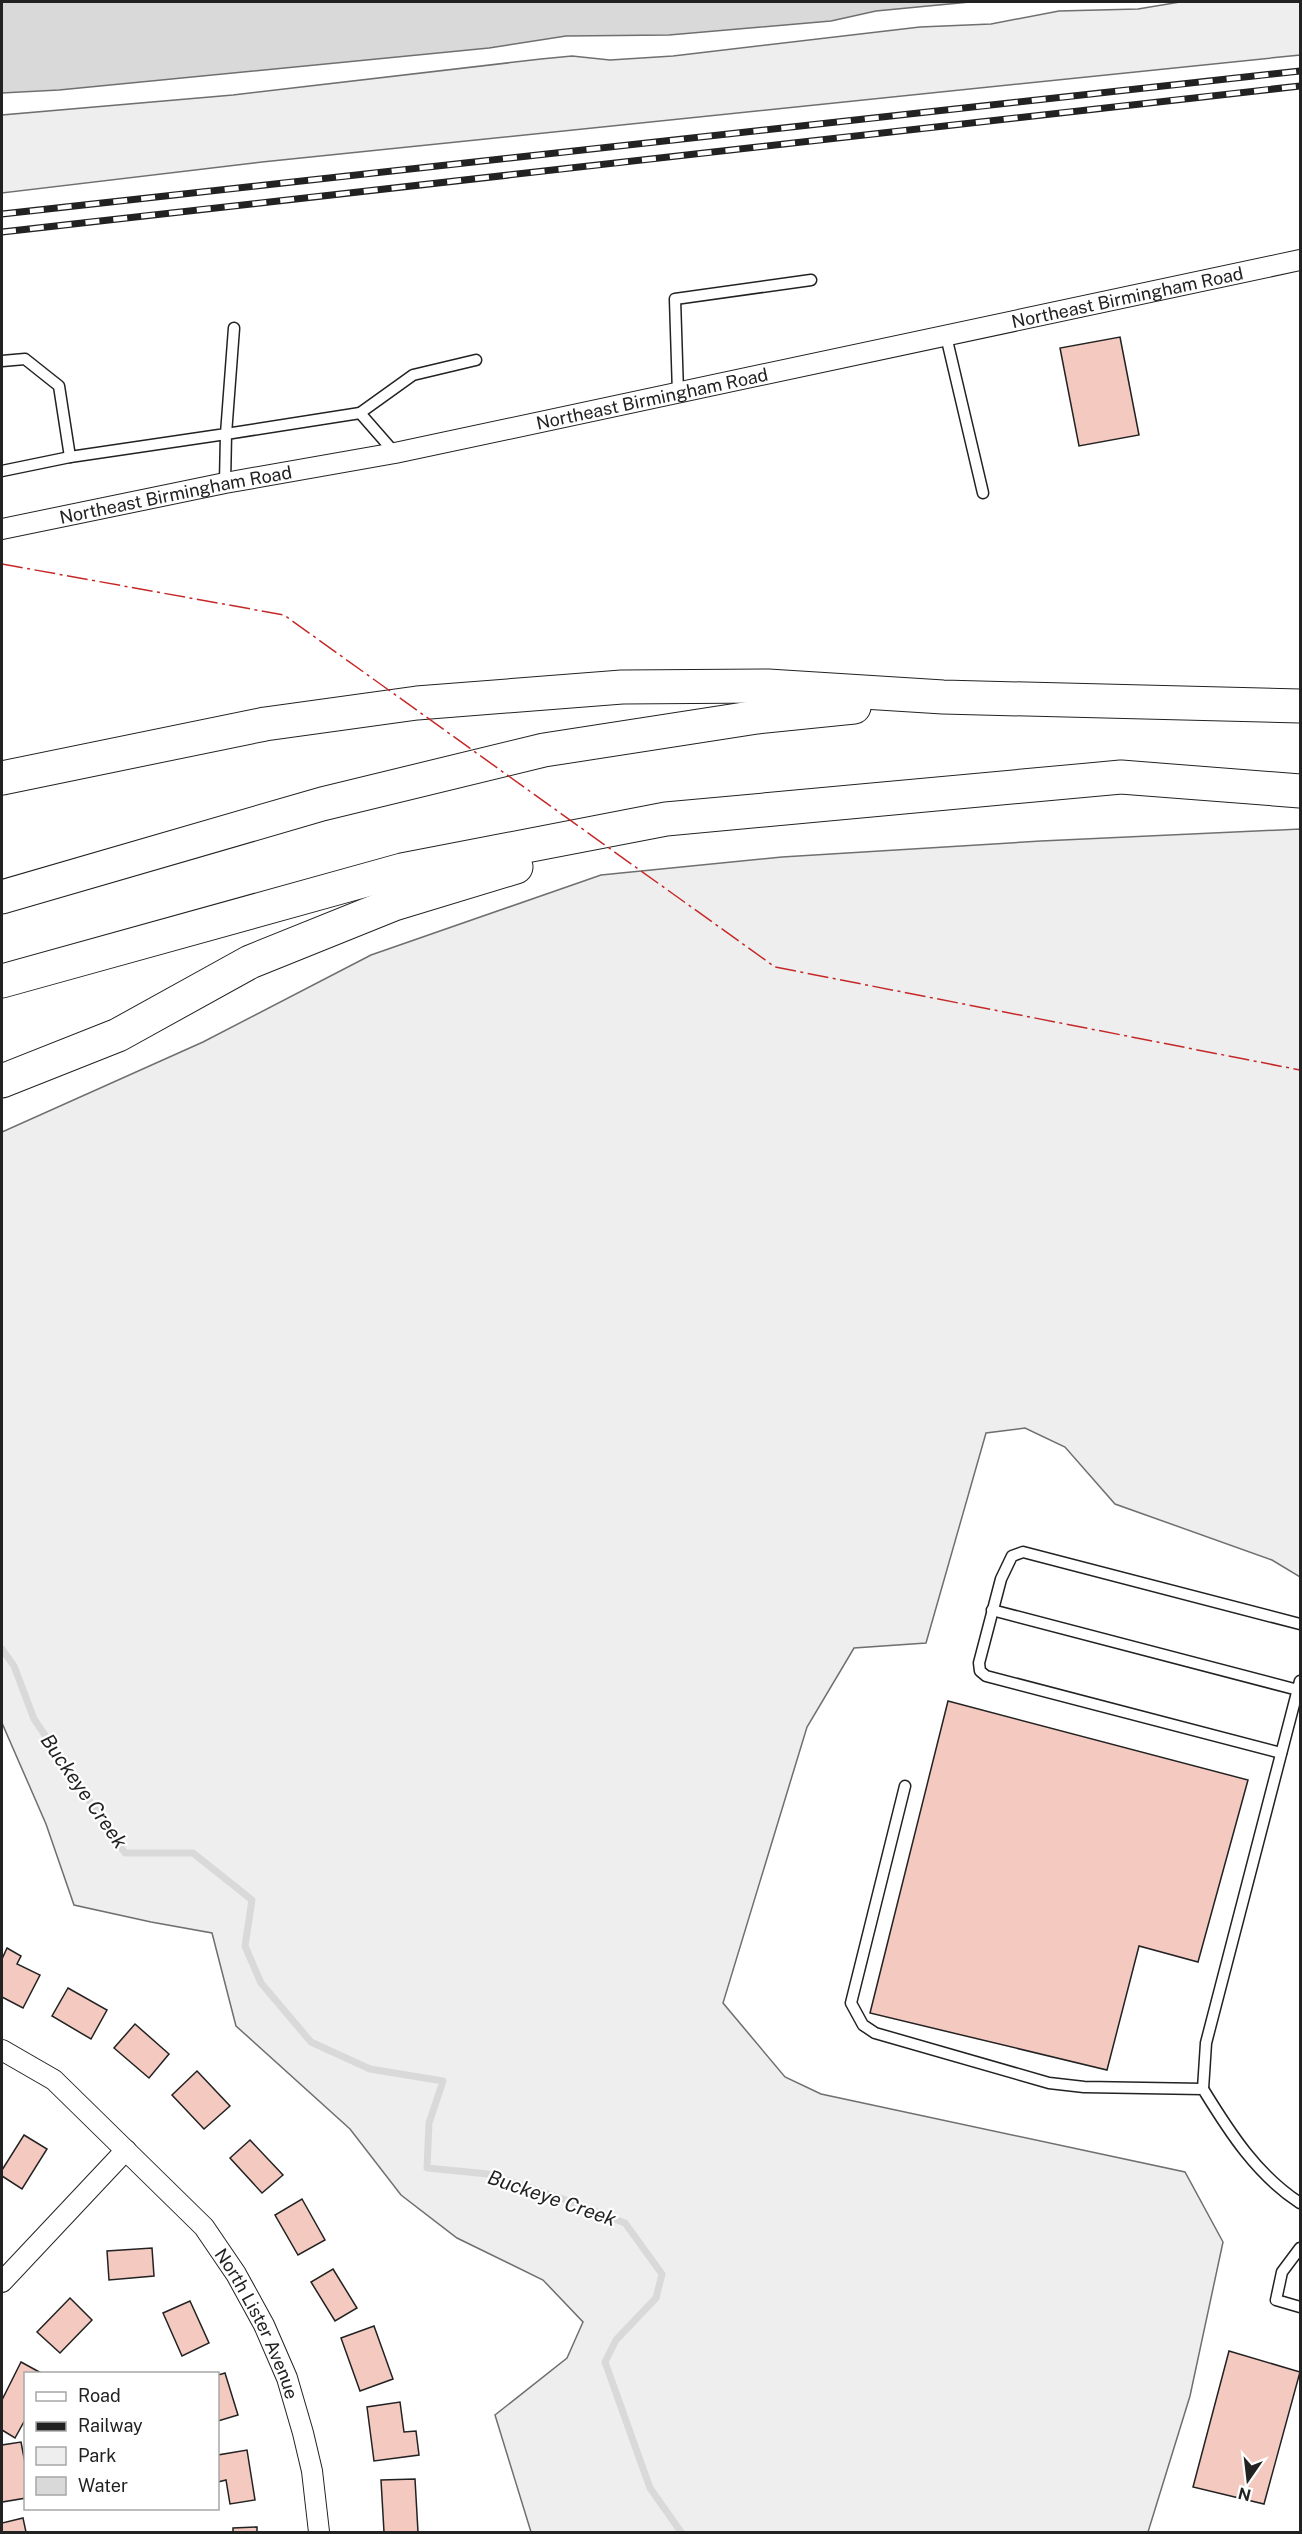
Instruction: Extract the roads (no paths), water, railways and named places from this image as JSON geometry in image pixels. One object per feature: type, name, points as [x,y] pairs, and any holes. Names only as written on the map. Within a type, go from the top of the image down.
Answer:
[{"type":"highway","points":[[2,778],[265,724],[417,703],[508,694],[622,687],[768,686],[943,697],[1300,706]]},
{"type":"highway","points":[[2,897],[322,804],[544,750],[758,717],[943,697]]},
{"type":"highway","points":[[2,981],[402,870],[666,819],[1121,777],[1300,791]]},
{"type":"highway","points":[[2,1081],[118,1035],[250,962],[394,904],[666,819]]},
{"type":"street","name":"Northeast Birmingham Road","points":[[2,530],[225,483],[395,453],[1300,260]]},
{"type":"street","name":"North Lister Avenue","points":[[2,2050],[54,2080],[204,2227],[237,2274],[264,2325],[287,2378],[312,2471],[319,2532]]},
{"type":"street","points":[[2,2282],[126,2150]]},
{"type":"lane","points":[[678,393],[675,299],[811,280]]},
{"type":"lane","points":[[225,483],[226,434],[234,328]]},
{"type":"lane","points":[[946,336],[983,493]]},
{"type":"lane","points":[[2,362],[26,360],[59,386],[70,457]]},
{"type":"lane","points":[[2,471],[70,457],[360,413],[413,375],[476,360]]},
{"type":"lane","points":[[360,413],[395,453]]},
{"type":"lane","points":[[1281,1753],[986,1676],[980,1671],[979,1663],[1001,1579],[1012,1556],[1023,1552],[1300,1624]]},
{"type":"lane","points":[[992,1610],[1299,1685],[1206,2043],[1203,2089],[1248,2156],[1278,2189],[1300,2203]]},
{"type":"lane","points":[[905,1786],[851,2003],[863,2025],[875,2033],[1049,2083],[1084,2087],[1203,2089]]},
{"type":"lane","points":[[1300,2248],[1282,2272],[1276,2300],[1300,2307]]},
{"type":"water","points":[[2,2],[970,2],[876,11],[831,21],[669,35],[566,36],[489,48],[59,90],[2,93]]},
{"type":"waterway","name":"Buckeye Creek","points":[[2,1649],[14,1666],[34,1719],[125,1853],[193,1853],[252,1900],[245,1946],[261,1983],[311,2042],[370,2069],[443,2081],[429,2123],[427,2168],[488,2174],[625,2223],[662,2274],[656,2298],[616,2340],[605,2362],[650,2488],[681,2532]]},
{"type":"railway","points":[[2,214],[1300,71]]},
{"type":"railway","points":[[2,232],[1300,86]]}]
